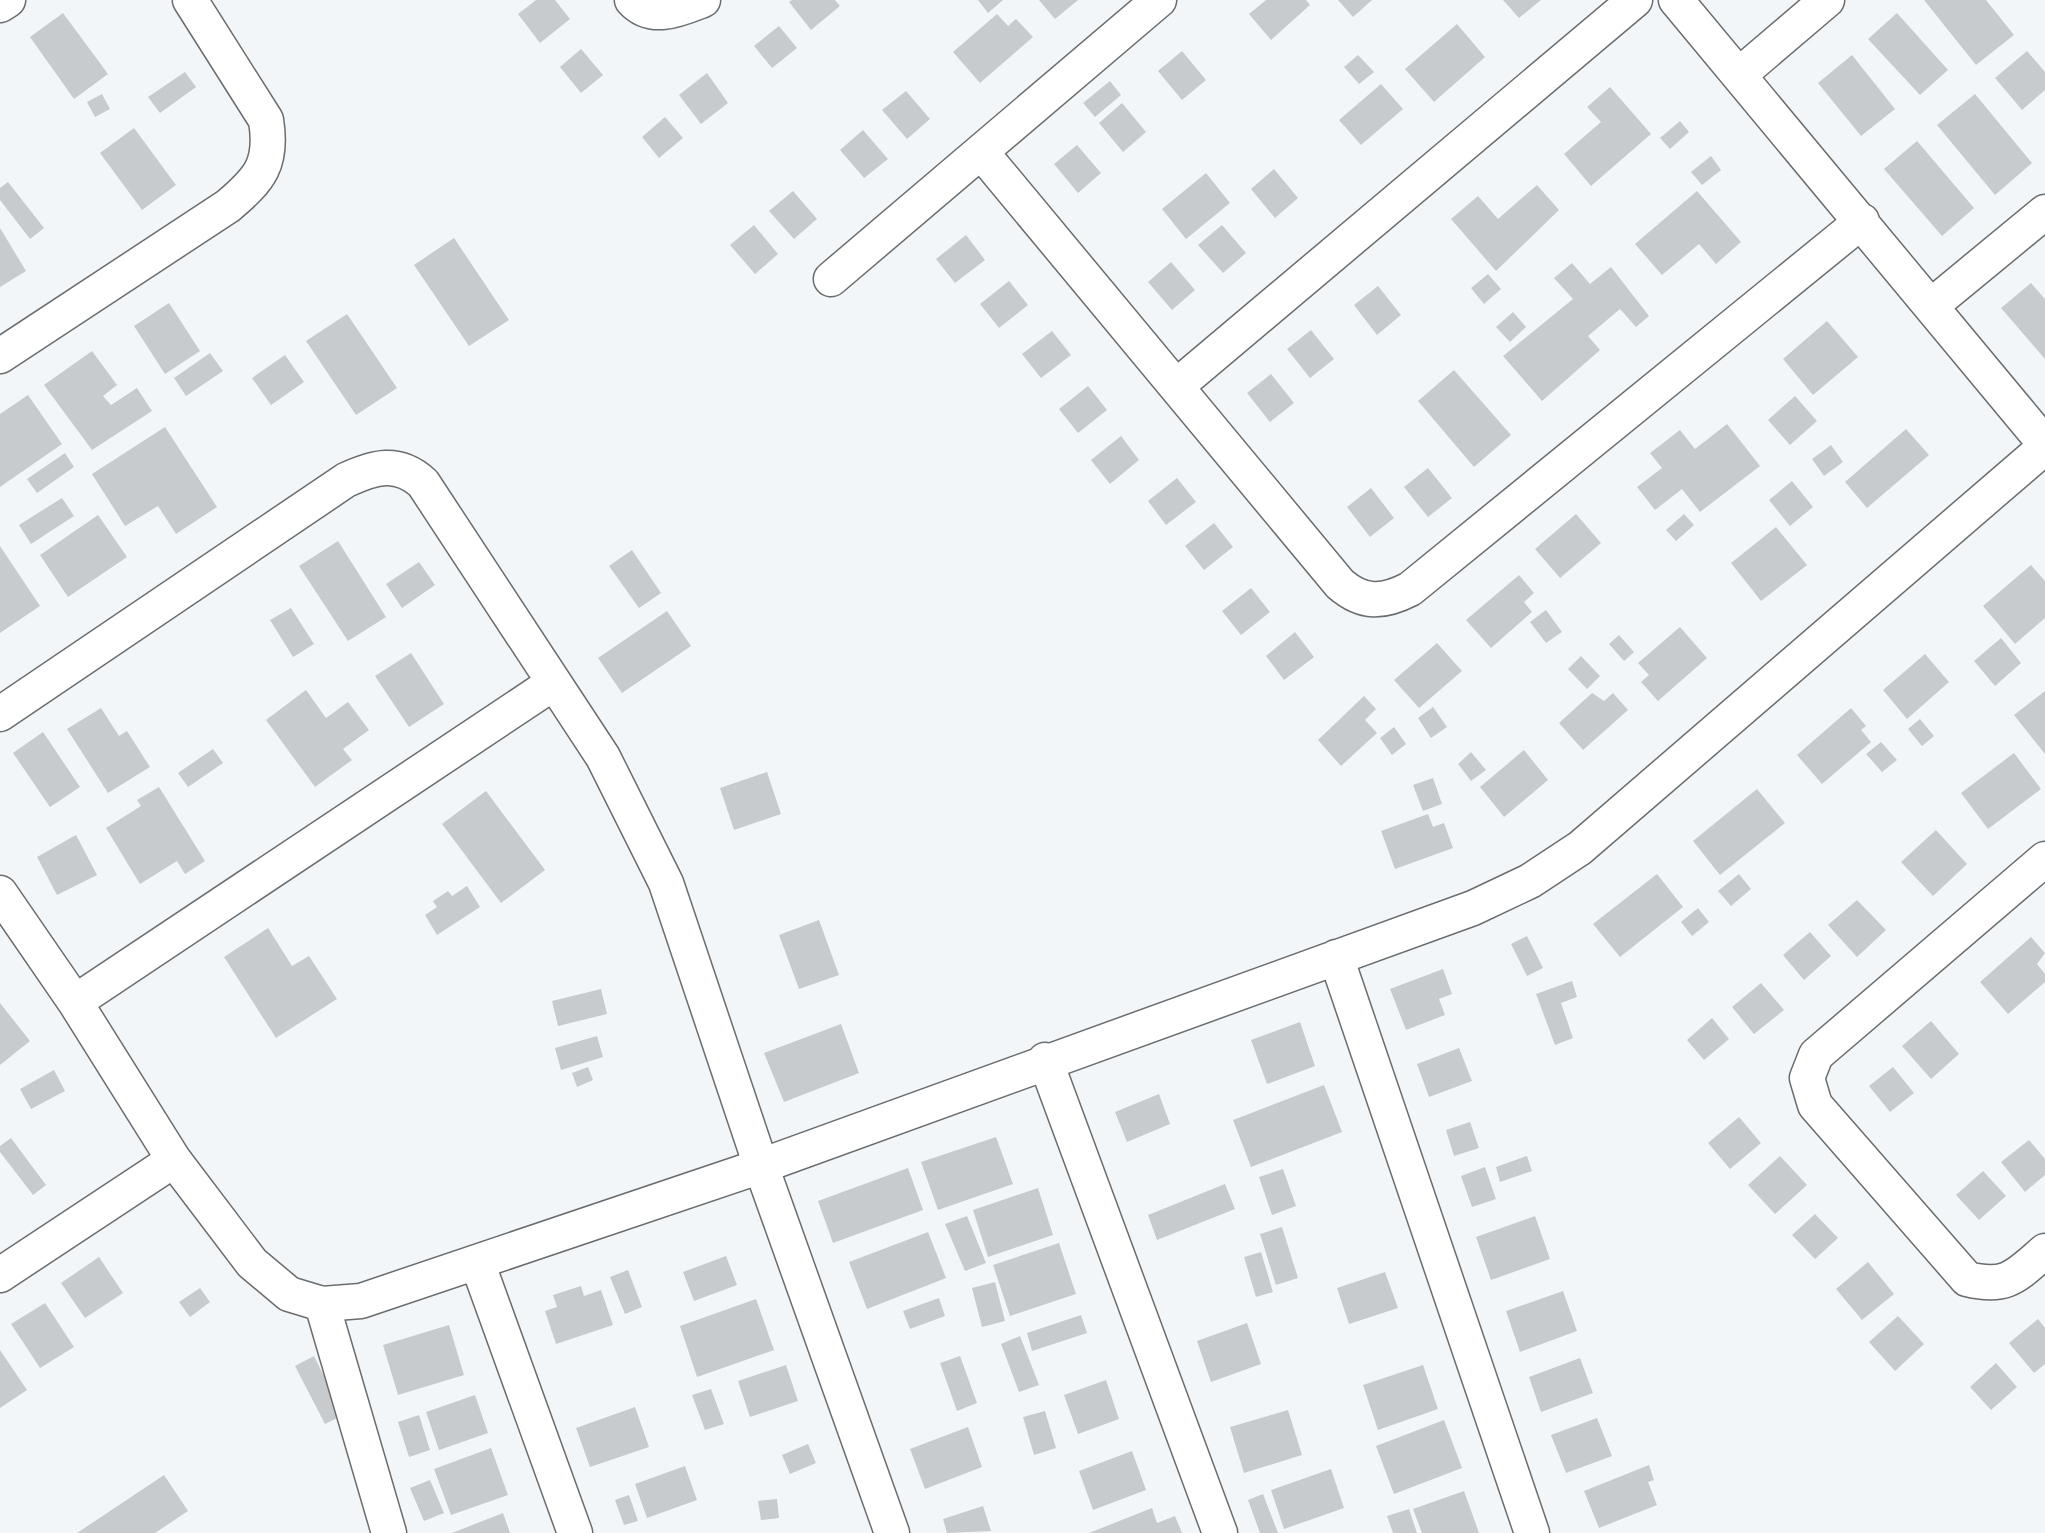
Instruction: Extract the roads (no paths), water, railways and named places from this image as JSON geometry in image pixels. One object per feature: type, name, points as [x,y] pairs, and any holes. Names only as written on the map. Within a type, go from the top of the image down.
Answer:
[{"type":"street","points":[[0,5],[8,0]]},
{"type":"street","points":[[0,356],[228,206],[252,186],[266,165],[269,143],[266,120],[190,0]]},
{"type":"street","points":[[632,0],[640,8],[670,13],[703,0]]},
{"type":"street","points":[[831,279],[1159,0]]},
{"type":"street","points":[[1178,385],[1635,0]]},
{"type":"street","points":[[3,903],[75,1002],[174,1160],[252,1263],[289,1294],[322,1304],[361,1301],[761,1166],[1045,1060],[1473,908],[1530,881],[1580,848],[2045,446],[1862,221],[1676,0]]},
{"type":"street","points":[[1739,75],[1827,0]]},
{"type":"street","points":[[982,153],[1178,385],[1340,584],[1355,596],[1373,601],[1392,598],[1410,589],[1862,221]]},
{"type":"street","points":[[1931,306],[2045,212]]},
{"type":"street","points":[[0,714],[346,480],[369,469],[392,467],[410,471],[423,483],[552,684],[603,757],[666,883],[889,1532]]},
{"type":"street","points":[[75,1002],[552,684]]},
{"type":"street","points":[[2045,859],[1816,1055],[1807,1078],[1815,1105],[1967,1279],[1991,1285],[2015,1276],[2045,1251]]},
{"type":"street","points":[[1336,957],[1532,1533]]},
{"type":"street","points":[[1045,1060],[1220,1533]]},
{"type":"street","points":[[0,1275],[174,1160]]},
{"type":"street","points":[[477,1262],[575,1533]]},
{"type":"street","points":[[322,1304],[389,1533]]}]
